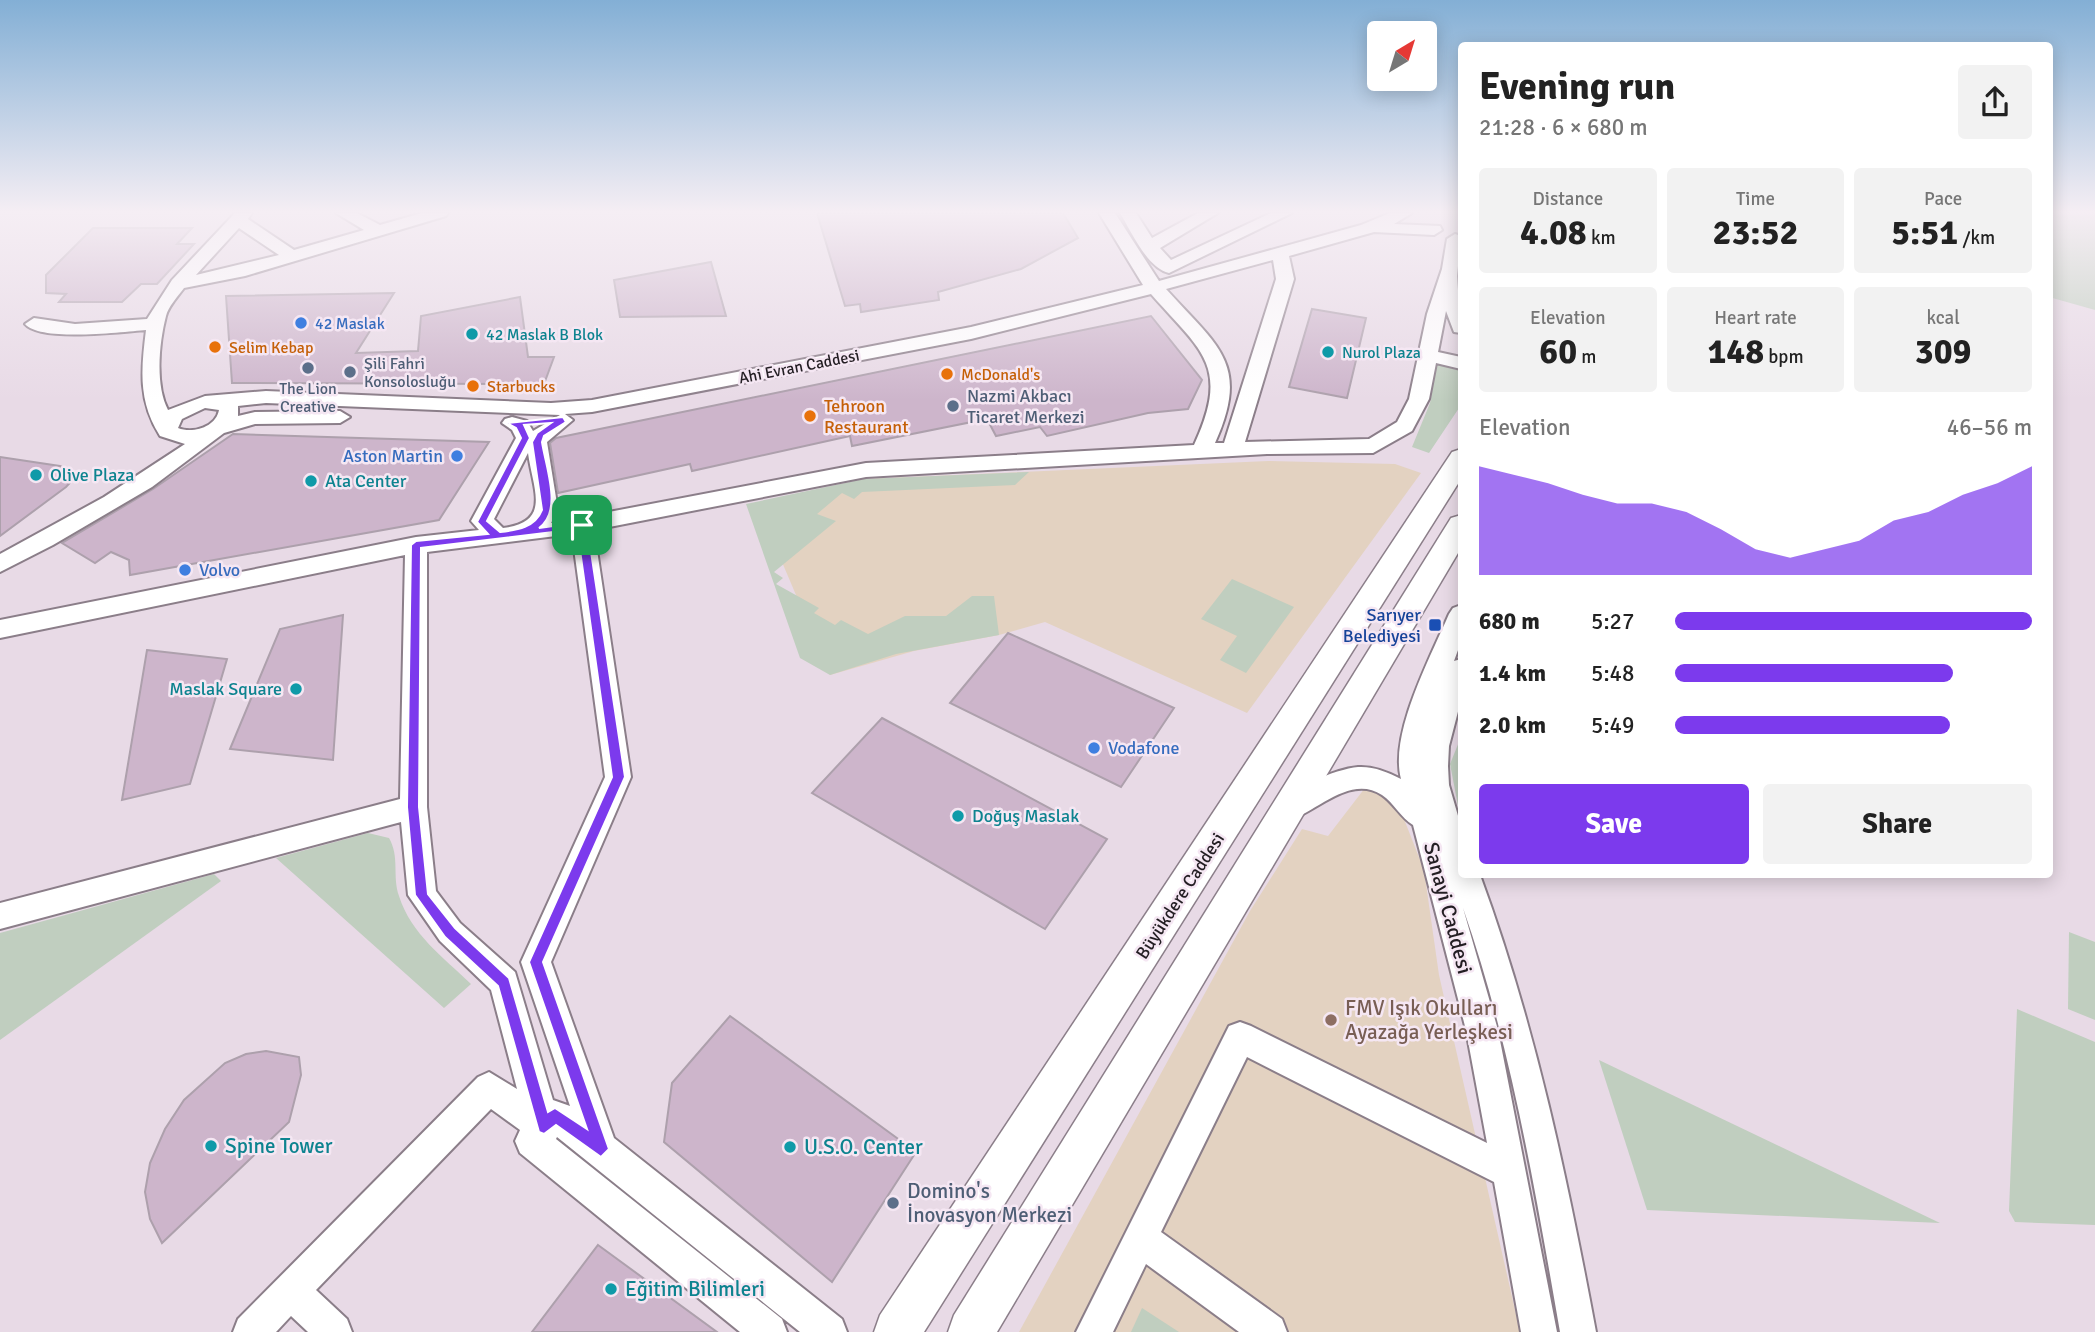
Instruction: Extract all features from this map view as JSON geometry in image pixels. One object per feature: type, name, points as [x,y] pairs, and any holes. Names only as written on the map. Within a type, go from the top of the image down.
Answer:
[{"type":"main road","name":"Büyükdere Caddesi","points":[[897,1332],[1458,463]]},
{"type":"main road","points":[[971,1332],[1458,530]]},
{"type":"street","points":[[167,428],[153,400],[151,381],[154,324],[157,314],[186,275]]},
{"type":"street","points":[[178,284],[216,275]]},
{"type":"street","points":[[1147,275],[1157,290],[1201,335],[1210,351],[1222,387],[1219,406],[1201,451]]},
{"type":"street","name":"Ahi Evran Caddesi","points":[[167,428],[178,437],[211,431],[234,422],[283,416],[512,423],[563,420],[1035,326],[1206,275]]},
{"type":"street","points":[[1232,449],[1284,275]]},
{"type":"street","points":[[0,629],[416,545],[582,525],[866,470],[1232,449],[1373,446],[1405,426],[1419,399],[1441,294],[1449,275]]},
{"type":"street","points":[[1451,275],[1452,303],[1458,320]]},
{"type":"street","name":"Ahi Evran Caddesi","points":[[151,381],[181,394],[217,401],[266,397],[551,409],[592,406],[971,333],[1157,290]]},
{"type":"street","points":[[34,324],[75,330],[154,324]]},
{"type":"street","points":[[1427,355],[1458,362]]},
{"type":"street","points":[[0,564],[144,483],[184,455],[230,412],[225,404],[217,401],[184,408],[175,414],[167,428],[162,460],[144,483]]},
{"type":"street","points":[[525,533],[538,526],[547,510],[537,442],[540,435],[563,420]]},
{"type":"street","points":[[498,536],[482,522],[526,438],[520,426],[512,423]]},
{"type":"street","points":[[582,525],[618,777],[536,962],[601,1149]]},
{"type":"street","points":[[416,545],[413,807],[422,895],[450,932],[504,982],[544,1127]]},
{"type":"street","name":"Sanayi Caddesi","points":[[1458,621],[1427,694],[1414,734],[1411,768],[1482,1030],[1539,1332]]},
{"type":"street","name":"Sanayi Caddesi","points":[[1458,676],[1440,721],[1433,758],[1436,790],[1458,854]]},
{"type":"street","points":[[1289,810],[1331,785],[1356,777],[1370,777],[1389,784],[1408,799],[1426,825]]},
{"type":"street","points":[[0,916],[413,807]]},
{"type":"street","name":"Sanayi Caddesi","points":[[1467,878],[1511,1011],[1578,1332]]},
{"type":"street","points":[[1094,1332],[1240,1037],[1509,1172]]},
{"type":"street","points":[[251,1332],[489,1088],[544,1127]]},
{"type":"street","points":[[769,1332],[532,1141],[555,1115],[829,1332]]},
{"type":"street","points":[[1140,1238],[1269,1332]]},
{"type":"street","points":[[291,1291],[334,1332]]},
{"type":"shaded area","points":[[1268,461],[1395,464],[1421,473],[1247,713],[1045,622],[999,635],[914,651],[830,675],[759,508],[864,479]]},
{"type":"shaded area","name":"FMV Işık Okulları Ayazağa Yerleşkesi","points":[[1368,784],[1393,791],[1424,870],[1439,975],[1520,1332],[1019,1332],[1250,911],[1302,829],[1328,836]]},
{"type":"green space","points":[[2053,275],[2095,275],[2095,310],[2053,298]]},
{"type":"green space","points":[[1437,364],[1458,370],[1458,410],[1429,453],[1412,447],[1430,403]]},
{"type":"green space","points":[[1029,472],[1015,485],[862,492],[854,499],[842,493],[817,514],[836,521],[774,572],[783,578],[776,584],[819,608],[814,613],[835,625],[841,620],[868,634],[905,616],[946,616],[972,596],[994,596],[999,635],[896,654],[830,675],[800,658],[746,504],[864,479]]},
{"type":"green space","points":[[1232,579],[1294,607],[1246,673],[1220,660],[1237,636],[1201,619]]},
{"type":"green space","points":[[1458,744],[1458,806],[1450,764]]},
{"type":"green space","points":[[368,833],[389,838],[394,852],[397,889],[411,922],[429,944],[471,984],[444,1008],[276,858]]},
{"type":"green space","points":[[214,874],[221,881],[0,1040],[0,933]]},
{"type":"green space","points":[[2069,932],[2095,942],[2095,1020],[2068,1009]]},
{"type":"green space","points":[[2017,1009],[2095,1042],[2095,1225],[2015,1222],[2009,1211]]},
{"type":"green space","points":[[1599,1060],[1940,1223],[1647,1210]]},
{"type":"green space","points":[[1142,1308],[1179,1332],[1131,1332]]},
{"type":"building","points":[[46,275],[165,275],[157,284],[141,284],[122,302],[59,302],[66,294],[46,293]]},
{"type":"building","points":[[640,275],[715,275],[726,316],[620,317],[614,280]]},
{"type":"building","points":[[836,275],[999,275],[938,292],[939,300],[861,312],[860,304],[845,306]]},
{"type":"building","name":"42 Maslak","points":[[394,293],[356,353],[418,351],[421,316],[520,297],[528,357],[554,357],[544,384],[232,383],[226,296]]},
{"type":"building","name":"Nurol Plaza","points":[[1312,309],[1366,318],[1347,398],[1289,387]]},
{"type":"building","name":"Nazmi Akbacı Ticaret Merkezi","points":[[1151,316],[1202,380],[1188,409],[1148,413],[1047,436],[1040,427],[996,436],[987,419],[852,446],[850,436],[692,471],[690,464],[558,493],[550,443],[556,438]]},
{"type":"building","name":"Ata Center","points":[[233,434],[489,442],[439,520],[130,575],[129,560],[111,552],[95,563],[62,543],[153,489]]},
{"type":"building","name":"Olive Plaza","points":[[0,457],[60,466],[78,474],[66,487],[0,536]]},
{"type":"building","name":"Maslak Square","points":[[343,615],[333,760],[230,749],[280,629]]},
{"type":"building","name":"Vodafone","points":[[1008,633],[1174,708],[1121,787],[950,703]]},
{"type":"building","name":"Maslak Square","points":[[147,650],[227,659],[190,784],[122,800]]},
{"type":"building","name":"Doğuş Maslak","points":[[882,718],[1107,839],[1045,929],[812,793]]},
{"type":"building","name":"U.S.O. Center","points":[[730,1016],[916,1152],[832,1282],[664,1142],[672,1083]]},
{"type":"building","name":"Spine Tower","points":[[266,1051],[299,1057],[301,1075],[289,1122],[162,1243],[150,1219],[145,1192],[150,1163],[165,1129],[184,1100],[225,1063],[246,1054]]},
{"type":"building","name":"Eğitim Bilimleri","points":[[598,1245],[717,1332],[532,1332]]},
{"type":"place","name":"42 Maslak","points":[[301,323]]},
{"type":"place","name":"42 Maslak B Blok","points":[[472,334]]},
{"type":"place","name":"Selim Kebap","points":[[215,347]]},
{"type":"place","name":"Nurol Plaza","points":[[1328,352]]},
{"type":"place","name":"The Lion Creative","points":[[308,368]]},
{"type":"place","name":"Şili Fahri Konsolosluğu","points":[[350,372]]},
{"type":"place","name":"McDonald's","points":[[947,374]]},
{"type":"place","name":"Starbucks","points":[[473,386]]},
{"type":"place","name":"Nazmi Akbacı Ticaret Merkezi","points":[[953,406]]},
{"type":"place","name":"Tehroon Restaurant","points":[[810,416]]},
{"type":"place","name":"Aston Martin","points":[[457,456]]},
{"type":"place","name":"Olive Plaza","points":[[36,475]]},
{"type":"place","name":"Ata Center","points":[[311,481]]},
{"type":"place","name":"Volvo","points":[[185,570]]},
{"type":"place","name":"Sarıyer Belediyesi","points":[[1435,625]]},
{"type":"place","name":"Maslak Square","points":[[296,689]]},
{"type":"place","name":"Vodafone","points":[[1094,748]]},
{"type":"place","name":"Doğuş Maslak","points":[[958,816]]},
{"type":"place","name":"FMV Işık Okulları Ayazağa Yerleşkesi","points":[[1331,1020]]},
{"type":"place","name":"Spine Tower","points":[[211,1146]]},
{"type":"place","name":"U.S.O. Center","points":[[790,1147]]},
{"type":"place","name":"Domino's İnovasyon Merkezi","points":[[893,1203]]},
{"type":"place","name":"Eğitim Bilimleri","points":[[611,1289]]},
{"type":"route","points":[[582,525],[552,530],[498,536],[482,522],[526,438],[526,433],[520,426],[512,423],[563,420],[540,435],[537,442],[547,510],[544,520],[538,526],[525,533],[498,536],[416,545],[413,807],[422,895],[450,932],[504,982],[544,1127],[555,1115],[601,1149],[536,962],[618,777],[582,525]]}]
